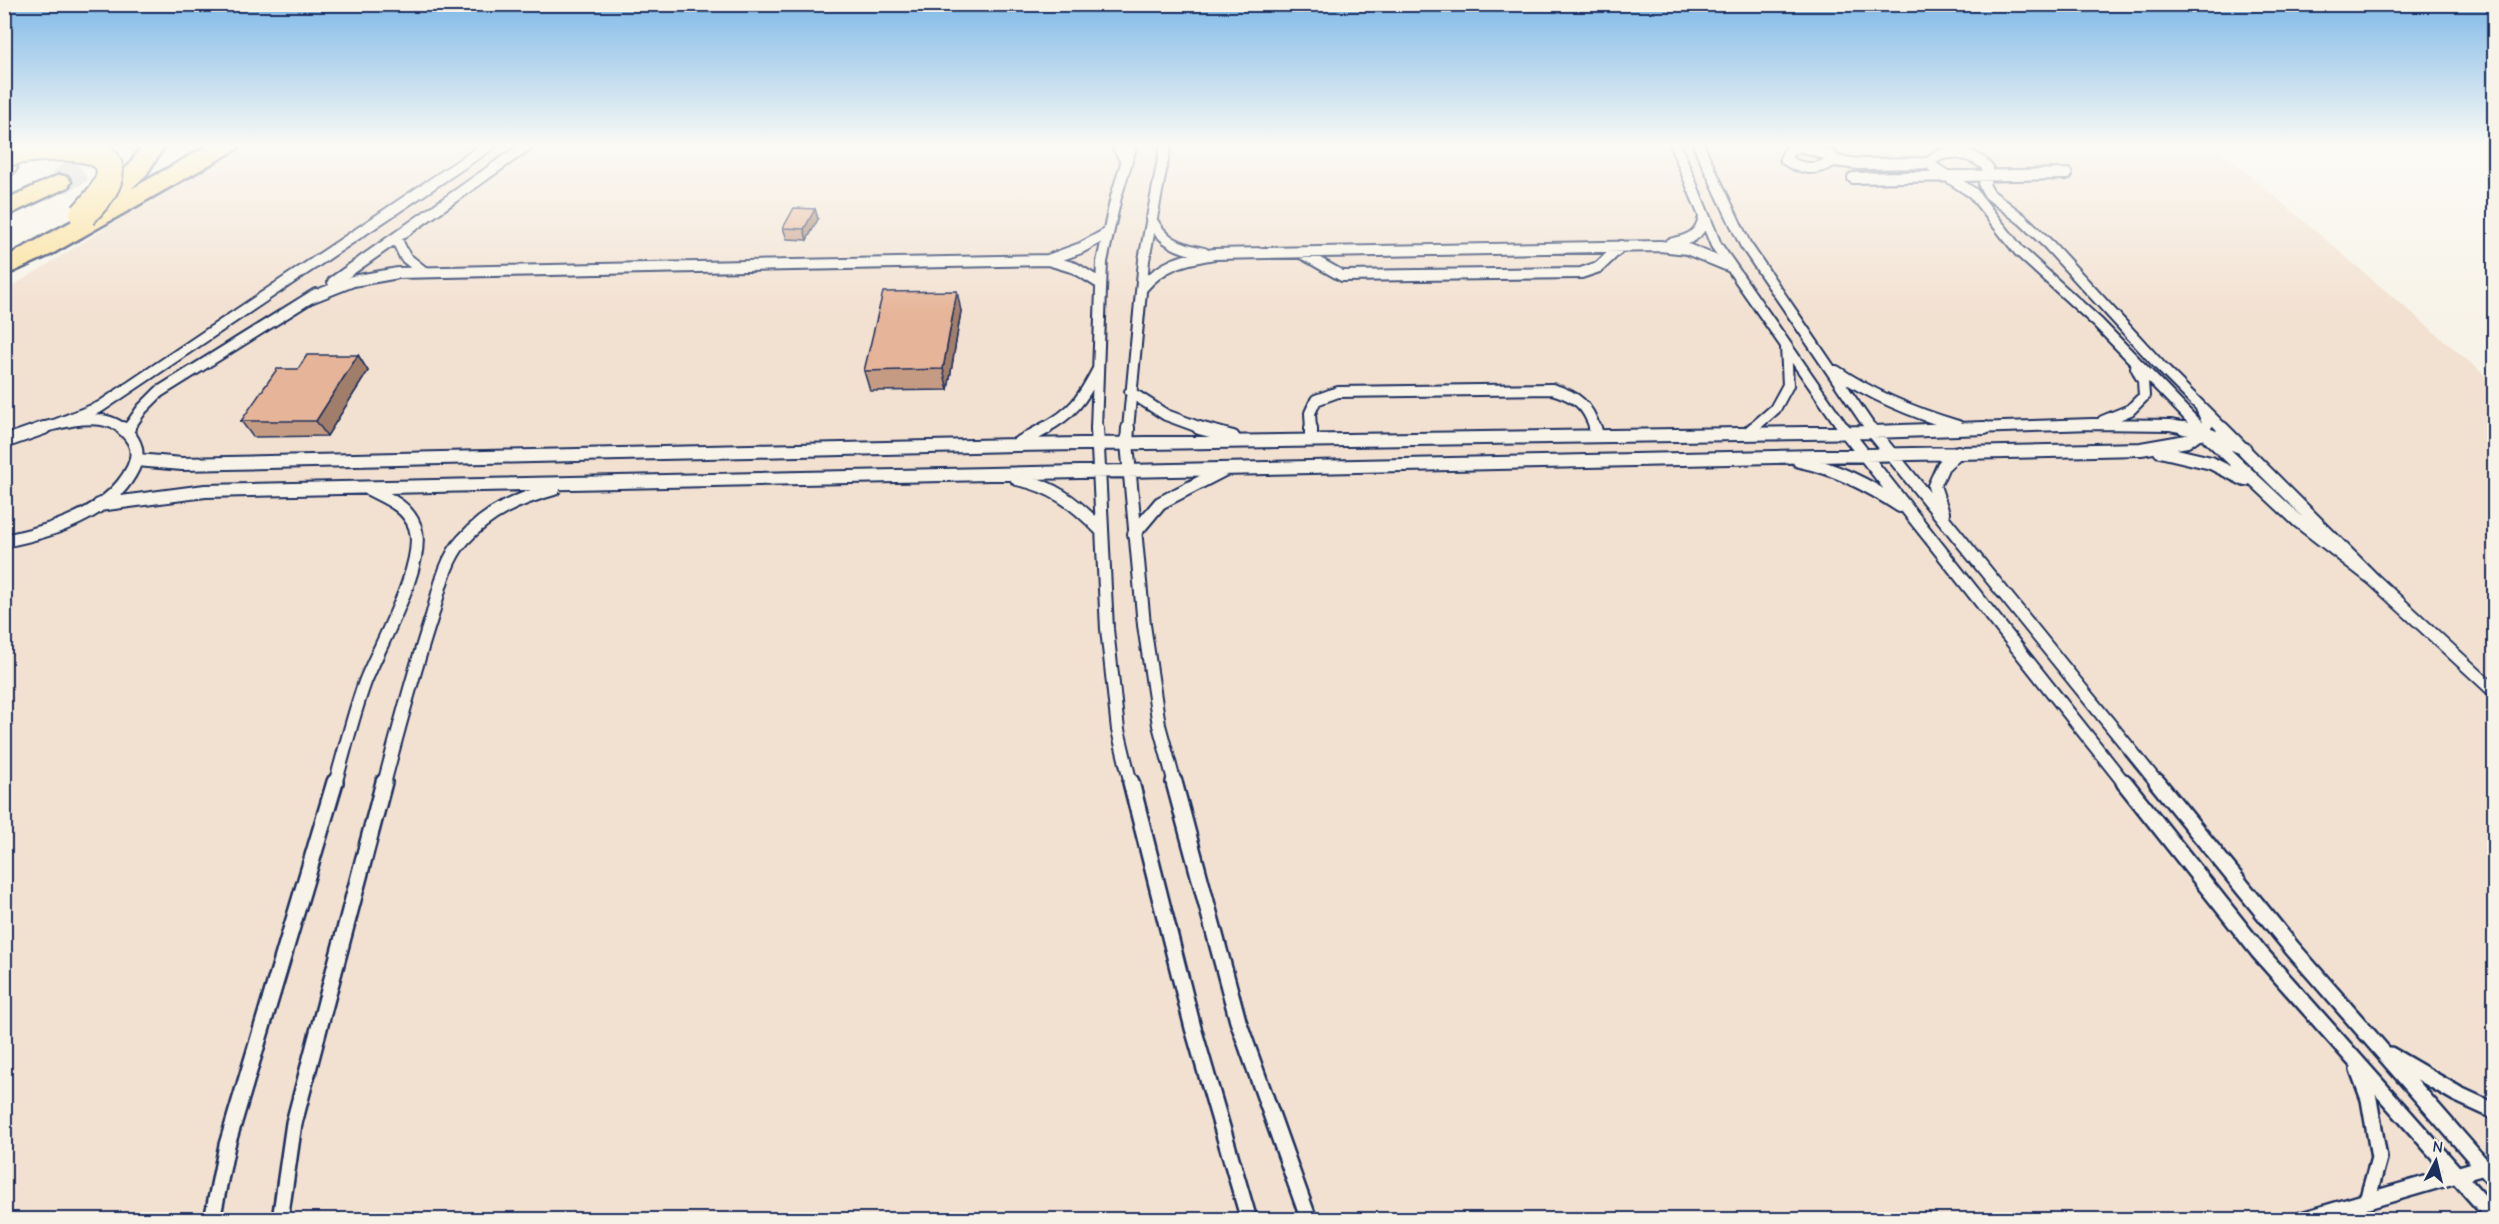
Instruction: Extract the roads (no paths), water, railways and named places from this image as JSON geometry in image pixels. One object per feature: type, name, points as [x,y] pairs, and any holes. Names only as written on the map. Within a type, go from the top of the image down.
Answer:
[{"type":"highway","points":[[4,210],[21,201]]},
{"type":"highway","points":[[82,215],[93,201]]},
{"type":"highway","points":[[4,260],[82,215],[101,201]]},
{"type":"highway","points":[[4,268],[128,201]]},
{"type":"lane","points":[[4,442],[100,407],[406,201]]},
{"type":"lane","points":[[127,431],[142,409],[159,392],[310,298],[448,201]]},
{"type":"lane","points":[[1116,201],[1102,262],[1096,444],[1107,629],[1118,730],[1193,1028],[1249,1220]]},
{"type":"lane","points":[[1155,201],[1141,289],[1127,443],[1144,626],[1159,724],[1238,1021],[1309,1220]]},
{"type":"lane","points":[[1698,201],[1716,244],[1863,454],[2259,952],[2494,1217]]},
{"type":"lane","points":[[1725,201],[1745,244],[1873,432],[2292,948],[2380,1049],[2491,1170]]},
{"type":"lane","points":[[1980,201],[2008,239],[2040,272],[2080,305],[2262,490],[2329,549],[2373,579]]},
{"type":"lane","points":[[1998,201],[2023,220],[2049,245],[2161,367],[2373,579],[2494,691]]},
{"type":"lane","points":[[1660,246],[1684,241],[1697,235],[1702,230],[1704,216]]},
{"type":"lane","points":[[1151,219],[1166,242],[1184,249],[1214,255]]},
{"type":"lane","points":[[1048,260],[1081,248],[1108,233]]},
{"type":"lane","points":[[396,238],[405,257],[424,272]]},
{"type":"lane","points":[[1299,253],[1313,258],[1331,273],[1342,276],[1569,273],[1596,270],[1608,261],[1621,246]]},
{"type":"lane","points":[[1141,289],[1152,275],[1166,265],[1181,260],[1214,255],[1660,246],[1687,249],[1732,267]]},
{"type":"lane","points":[[310,298],[330,287],[375,274],[1048,260],[1075,268],[1101,284]]},
{"type":"lane","points":[[1748,433],[1775,409],[1788,385],[1786,346]]},
{"type":"lane","points":[[2092,424],[2130,410],[2144,396],[2143,381],[2133,360]]},
{"type":"lane","points":[[1827,365],[1859,388],[1899,408],[1968,429]]},
{"type":"lane","points":[[1016,445],[1055,423],[1081,401],[1099,367]]},
{"type":"lane","points":[[1311,440],[1310,413],[1316,400],[1338,392],[1552,389],[1574,394],[1589,409],[1598,435]]},
{"type":"lane","points":[[1130,392],[1151,409],[1187,426],[1248,441]]},
{"type":"lane","points":[[99,505],[205,491],[2141,449],[2179,445],[2203,432],[2208,424],[2200,406]]},
{"type":"lane","points":[[4,541],[53,529],[99,505],[117,490],[129,475],[136,460],[136,444],[127,431],[110,423],[86,421],[57,424]]},
{"type":"lane","points":[[136,460],[182,464],[1016,445],[1873,432],[2092,424],[2170,425],[2203,432],[2245,449]]},
{"type":"lane","points":[[2141,449],[2211,463],[2236,474],[2262,490]]},
{"type":"lane","points":[[1945,520],[1934,486],[1943,466],[1958,452]]},
{"type":"lane","points":[[1771,456],[1819,465],[1865,483],[1908,511]]},
{"type":"lane","points":[[1134,534],[1160,503],[1228,468]]},
{"type":"lane","points":[[983,474],[1034,482],[1072,499],[1100,529]]},
{"type":"lane","points":[[280,1220],[294,1123],[412,678],[446,570],[462,541],[494,512],[530,496],[571,484]]},
{"type":"lane","points":[[212,1220],[227,1145],[365,683],[413,569],[417,546],[415,527],[401,506],[366,488]]},
{"type":"lane","points":[[2380,1049],[2457,1094],[2494,1111]]},
{"type":"lane","points":[[2354,1060],[2369,1099],[2379,1158],[2367,1201]]},
{"type":"lane","points":[[2302,1220],[2456,1175],[2491,1170]]}]
